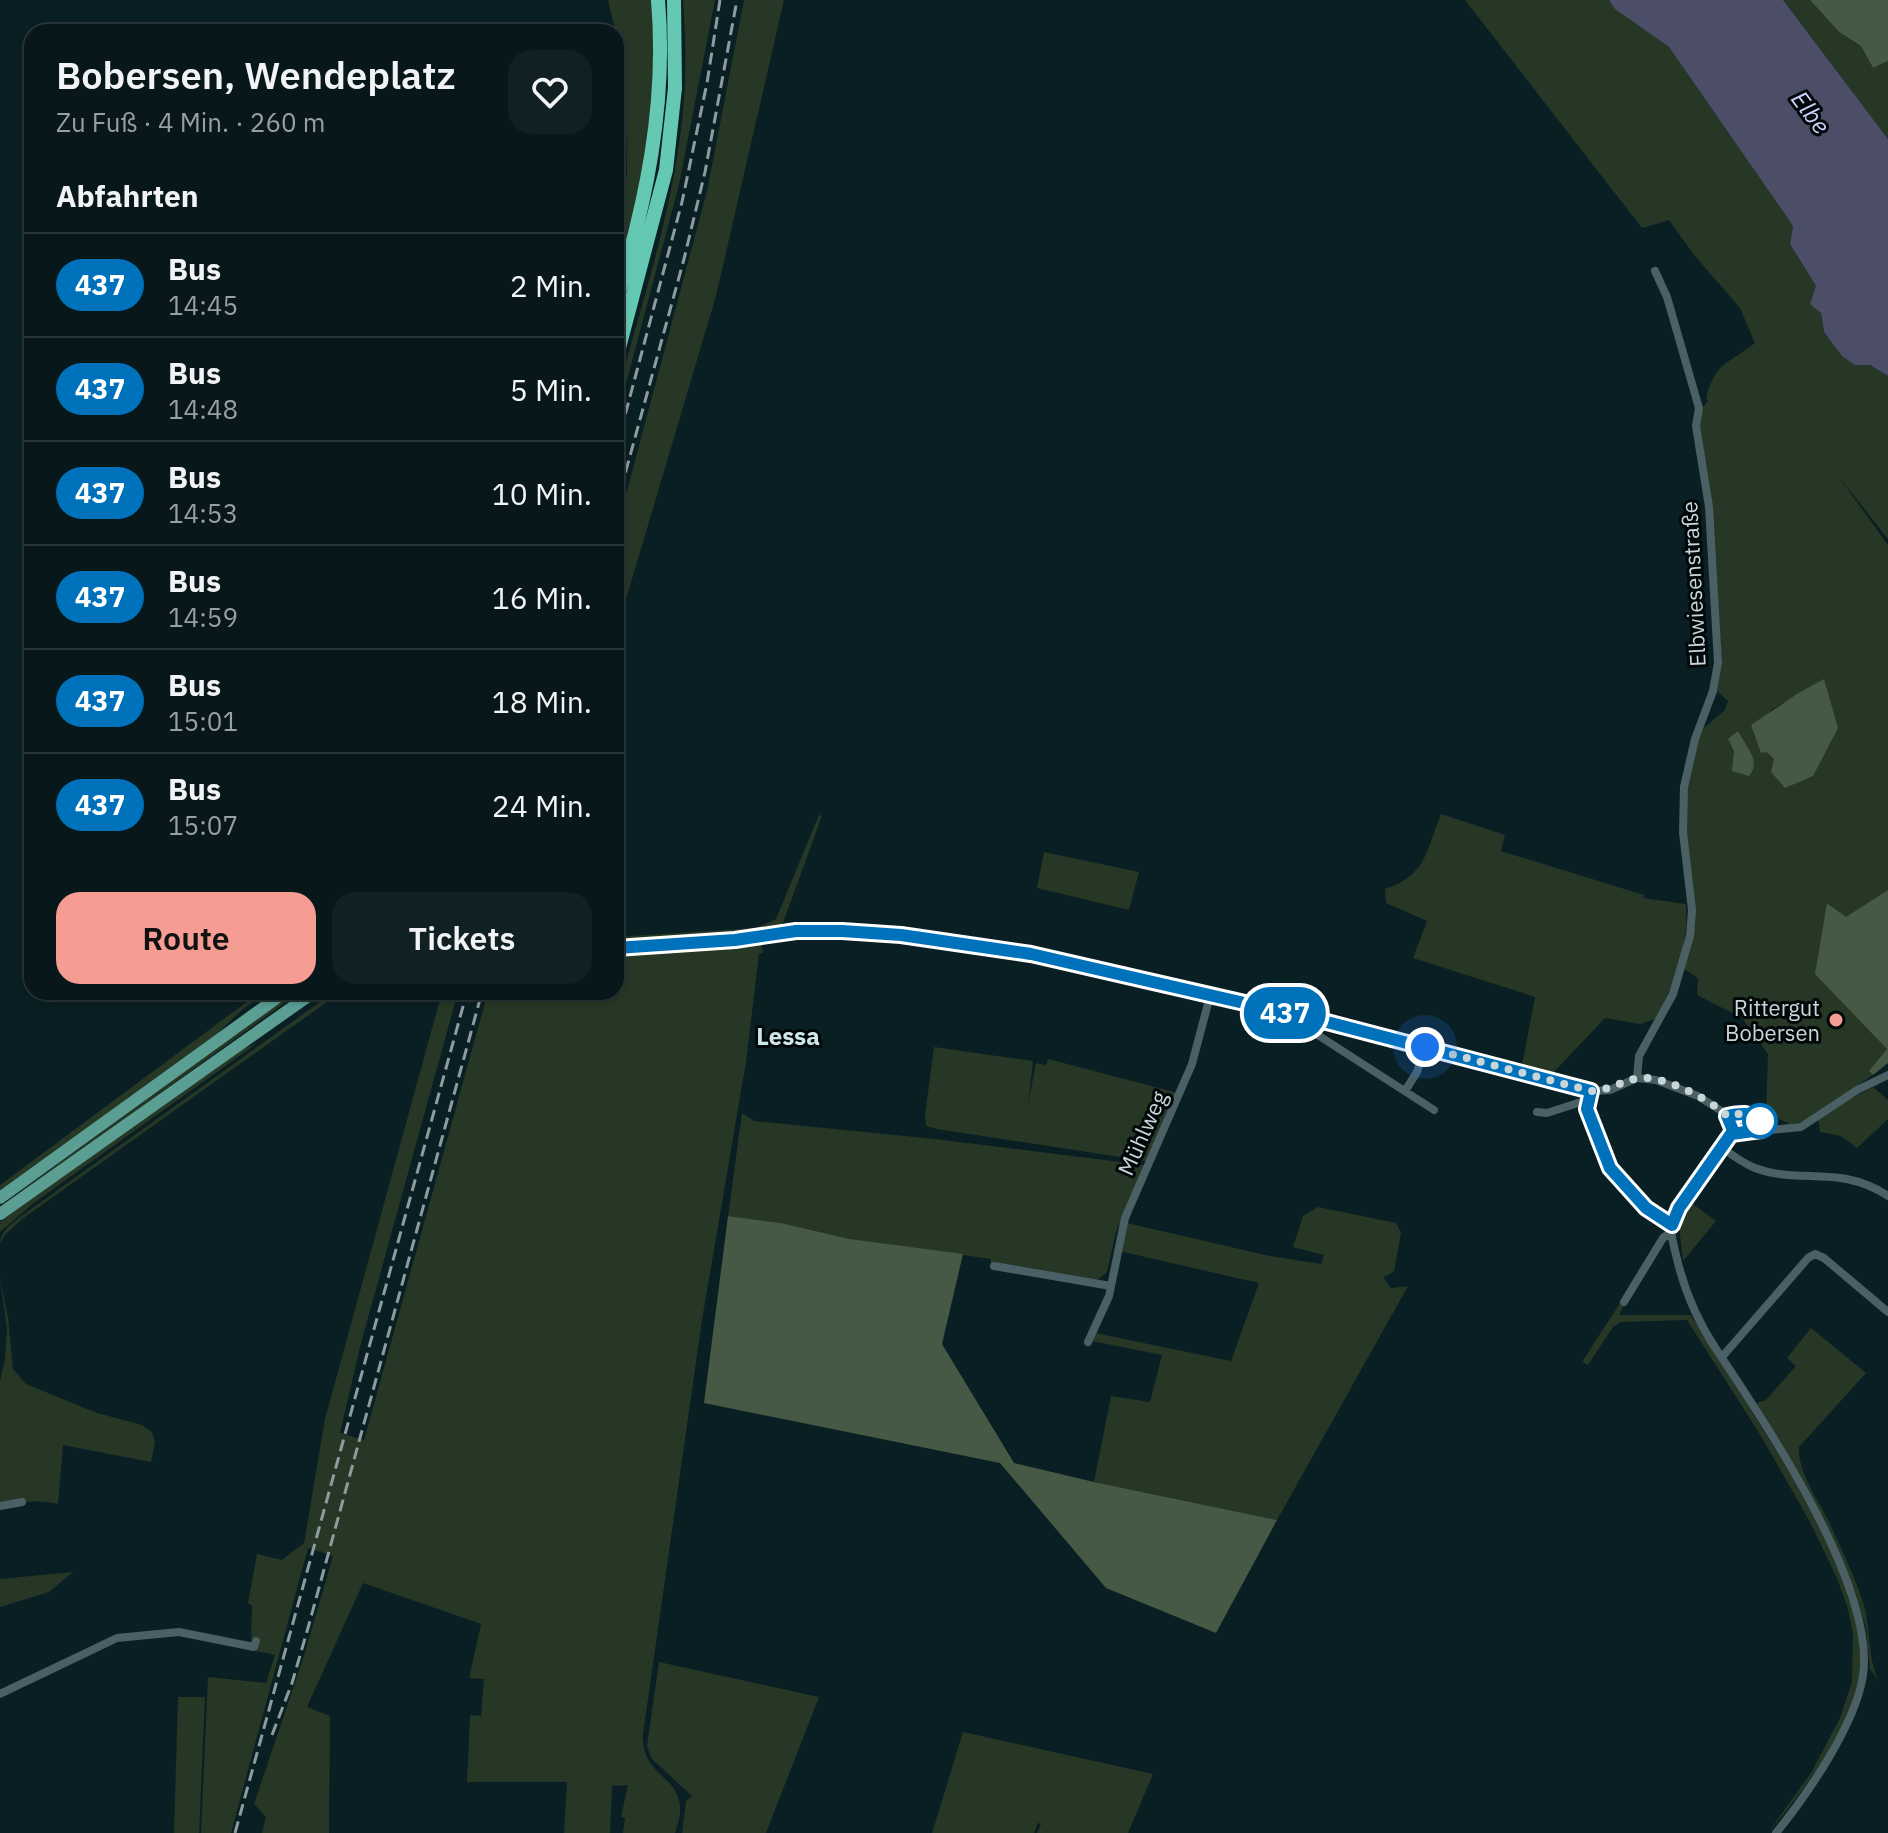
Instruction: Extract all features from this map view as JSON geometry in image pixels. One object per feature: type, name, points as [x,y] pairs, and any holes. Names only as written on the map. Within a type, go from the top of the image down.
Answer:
[{"type":"highway","points":[[624,272],[644,197],[657,125],[660,57],[658,0]]},
{"type":"highway","points":[[624,329],[666,170],[675,88],[674,0]]},
{"type":"main road","points":[[0,1198],[274,1000]]},
{"type":"main road","points":[[0,1214],[303,1000]]},
{"type":"street","name":"Elbwiesenstraße","points":[[1637,1078],[1639,1056],[1673,994],[1690,936],[1692,910],[1683,832],[1684,787],[1695,739],[1713,691],[1719,652],[1709,507],[1696,426],[1699,408],[1671,309],[1655,271]]},
{"type":"street","points":[[624,947],[735,940],[815,930],[901,935],[1031,954],[1425,1047],[1589,1096]]},
{"type":"street","name":"Mühlweg","points":[[1088,1342],[1111,1286],[1125,1218],[1192,1064],[1210,996]]},
{"type":"street","points":[[1310,1018],[1310,1030],[1434,1110]]},
{"type":"street","points":[[1405,1091],[1417,1072],[1425,1047]]},
{"type":"street","points":[[1732,1131],[1801,1127],[1857,1090],[1888,1075]]},
{"type":"street","points":[[1537,1112],[1547,1113],[1637,1078],[1646,1078],[1678,1087],[1727,1116],[1732,1131],[1723,1148],[1679,1208],[1672,1228],[1624,1302]]},
{"type":"street","points":[[1589,1096],[1587,1109],[1610,1168],[1646,1208],[1672,1228],[1686,1294],[1701,1325],[1812,1506],[1844,1573],[1860,1622],[1864,1666],[1856,1703],[1810,1787],[1776,1833]]},
{"type":"street","points":[[1727,1116],[1753,1115],[1760,1121],[1761,1130]]},
{"type":"street","points":[[1723,1148],[1739,1161],[1757,1169],[1844,1178],[1870,1185],[1888,1196]]},
{"type":"street","points":[[1722,1357],[1808,1258],[1815,1254],[1824,1258],[1888,1312]]},
{"type":"street","points":[[994,1266],[1111,1286]]},
{"type":"street","points":[[0,1506],[22,1502]]},
{"type":"street","points":[[0,1694],[117,1638],[179,1632],[254,1647],[256,1641]]},
{"type":"green space","points":[[608,0],[653,0],[655,88],[638,201],[624,255],[627,175],[624,24],[614,24]]},
{"type":"green space","points":[[683,0],[715,0],[679,185],[624,391],[624,369],[670,197],[683,113]]},
{"type":"green space","points":[[744,0],[784,0],[716,296],[624,606],[624,502],[707,191]]},
{"type":"green space","points":[[1465,0],[1609,0],[1616,9],[1669,47],[1793,226],[1790,244],[1816,286],[1824,333],[1855,365],[1870,365],[1888,376],[1888,539],[1836,473],[1888,545],[1888,890],[1846,918],[1828,903],[1888,1049],[1870,1071],[1873,1075],[1803,1122],[1790,1124],[1766,1113],[1768,1054],[1742,1018],[1697,995],[1698,978],[1684,969],[1692,939],[1685,833],[1686,788],[1697,741],[1704,728],[1725,710],[1728,701],[1717,691],[1722,664],[1717,586],[1699,421],[1714,376],[1724,364],[1755,343],[1740,308],[1694,255],[1669,220],[1642,228]],"holes":[[[1824,680],[1774,759],[1767,751],[1771,710]]]},
{"type":"green space","points":[[1783,0],[1810,0],[1839,32],[1861,46],[1873,68],[1888,61],[1888,139]]},
{"type":"green space","points":[[1810,0],[1888,0],[1888,61],[1873,68],[1861,46],[1839,32]]},
{"type":"green space","points":[[1824,679],[1838,728],[1813,776],[1785,788],[1771,772],[1774,759],[1767,752],[1761,753],[1751,725]]},
{"type":"green space","points":[[1738,731],[1753,759],[1753,770],[1749,776],[1732,771],[1734,751],[1728,739]]},
{"type":"green space","points":[[1441,814],[1505,835],[1501,851],[1644,895],[1643,898],[1686,904],[1680,964],[1655,1019],[1640,1024],[1605,1018],[1553,1073],[1522,1065],[1535,997],[1413,958],[1427,921],[1386,903],[1385,889],[1409,877],[1423,860]]},
{"type":"green space","points":[[819,815],[822,816],[781,928],[735,935],[624,942],[624,936],[756,928],[776,919]]},
{"type":"green space","points":[[1044,852],[1139,872],[1129,910],[1037,888]]},
{"type":"green space","points":[[1888,890],[1888,1063],[1873,1075],[1869,1071],[1887,1049],[1815,974],[1827,903],[1846,917]]},
{"type":"green space","points":[[761,942],[763,953],[759,954],[746,1062],[702,1320],[643,1734],[644,1750],[650,1762],[674,1788],[679,1799],[680,1814],[675,1833],[623,1833],[625,1818],[621,1817],[628,1785],[612,1786],[610,1833],[564,1833],[567,1782],[467,1782],[470,1715],[481,1716],[484,1679],[469,1678],[481,1624],[363,1583],[307,1707],[330,1716],[329,1833],[262,1833],[266,1817],[254,1804],[303,1659],[333,1556],[308,1548],[231,1833],[201,1833],[208,1677],[266,1683],[275,1655],[256,1651],[257,1639],[253,1638],[251,1645],[252,1606],[248,1603],[257,1554],[282,1560],[304,1543],[325,1419],[440,1000],[456,1000],[360,1347],[340,1433],[364,1440],[486,1000],[624,1000],[624,951]]},
{"type":"green space","points":[[249,1000],[256,1000],[217,1034],[0,1192],[0,1185]]},
{"type":"green space","points":[[283,1000],[289,1000],[0,1209],[0,1206]]},
{"type":"green space","points":[[323,1000],[330,1000],[22,1219],[0,1244],[6,1230]]},
{"type":"green space","points":[[256,1044],[35,1202],[0,1232],[0,1222],[7,1216],[245,1048]]},
{"type":"green space","points":[[934,1047],[1033,1061],[1028,1104],[1036,1063],[1046,1065],[1048,1059],[1178,1093],[1146,1161],[937,1129],[926,1126],[925,1115]]},
{"type":"green space","points":[[1873,1087],[1888,1100],[1888,1119],[1857,1148],[1841,1136],[1820,1132],[1818,1120],[1838,1105]]},
{"type":"green space","points":[[742,1113],[754,1121],[935,1139],[1144,1165],[1116,1232],[1107,1272],[1096,1281],[991,1263],[991,1259],[850,1239],[781,1223],[728,1216]]},
{"type":"green space","points":[[1690,1202],[1716,1221],[1683,1261],[1679,1225]]},
{"type":"green space","points":[[1318,1207],[1396,1223],[1401,1233],[1394,1272],[1383,1277],[1391,1288],[1408,1286],[1277,1520],[1094,1482],[1111,1396],[1150,1402],[1162,1355],[1092,1341],[1095,1333],[1231,1361],[1259,1283],[1119,1251],[1127,1223],[1270,1256],[1321,1264],[1324,1255],[1293,1247],[1303,1216]]},
{"type":"green space","points":[[728,1216],[781,1223],[850,1239],[963,1254],[942,1344],[1014,1463],[1277,1520],[1216,1633],[1106,1588],[1000,1463],[704,1403]]},
{"type":"green space","points":[[0,1278],[13,1369],[26,1384],[97,1413],[142,1425],[152,1432],[155,1442],[151,1462],[63,1445],[58,1504],[37,1501],[0,1503],[0,1381],[7,1329]]},
{"type":"green space","points":[[1620,1303],[1624,1305],[1619,1315],[1691,1315],[1799,1490],[1826,1540],[1846,1589],[1858,1635],[1859,1675],[1854,1696],[1823,1759],[1768,1833],[1811,1773],[1840,1718],[1852,1682],[1853,1634],[1848,1609],[1810,1522],[1761,1436],[1687,1320],[1621,1322],[1613,1327],[1588,1365],[1582,1362]]},
{"type":"green space","points":[[1811,1328],[1866,1373],[1799,1447],[1805,1476],[1829,1522],[1863,1602],[1879,1681],[1870,1669],[1866,1628],[1842,1560],[1808,1490],[1756,1406],[1758,1402],[1765,1401],[1796,1366],[1787,1358]]},
{"type":"green space","points":[[73,1572],[49,1592],[0,1607],[0,1579]]},
{"type":"green space","points":[[659,1662],[819,1697],[766,1833],[682,1833],[686,1801],[692,1796],[652,1759],[647,1746]]},
{"type":"green space","points":[[178,1697],[205,1697],[199,1833],[174,1833]]},
{"type":"green space","points":[[963,1732],[1153,1774],[1128,1833],[1037,1833],[1041,1824],[1038,1823],[1034,1833],[932,1833]]},
{"type":"water","name":"Elbe","points":[[1609,0],[1783,0],[1888,139],[1888,376],[1870,365],[1855,365],[1842,356],[1824,332],[1821,313],[1810,304],[1816,286],[1790,244],[1793,226],[1669,47],[1615,9]]},
{"type":"railway","points":[[624,419],[682,202],[707,83],[720,0]]},
{"type":"railway","points":[[624,478],[705,172],[737,0]]},
{"type":"railway","points":[[235,1833],[465,1000]]},
{"type":"railway","points":[[272,1735],[308,1628],[480,1000]]},
{"type":"bus line","name":"437","points":[[624,948],[735,940],[815,930],[876,932],[994,948],[1323,1021],[1546,1078],[1591,1091],[1587,1109],[1610,1168],[1646,1208],[1672,1225],[1679,1208],[1731,1134],[1761,1130],[1760,1121],[1745,1113],[1727,1116],[1732,1128]]},
{"type":"place","name":"Rittergut Bobersen","points":[[1836,1020]]},
{"type":"district","name":"Lessa","points":[[788,1036]]},
{"type":"route","points":[[1425,1047],[1591,1091],[1610,1090],[1637,1078],[1656,1080],[1698,1096],[1727,1116],[1745,1113],[1760,1121]]}]
